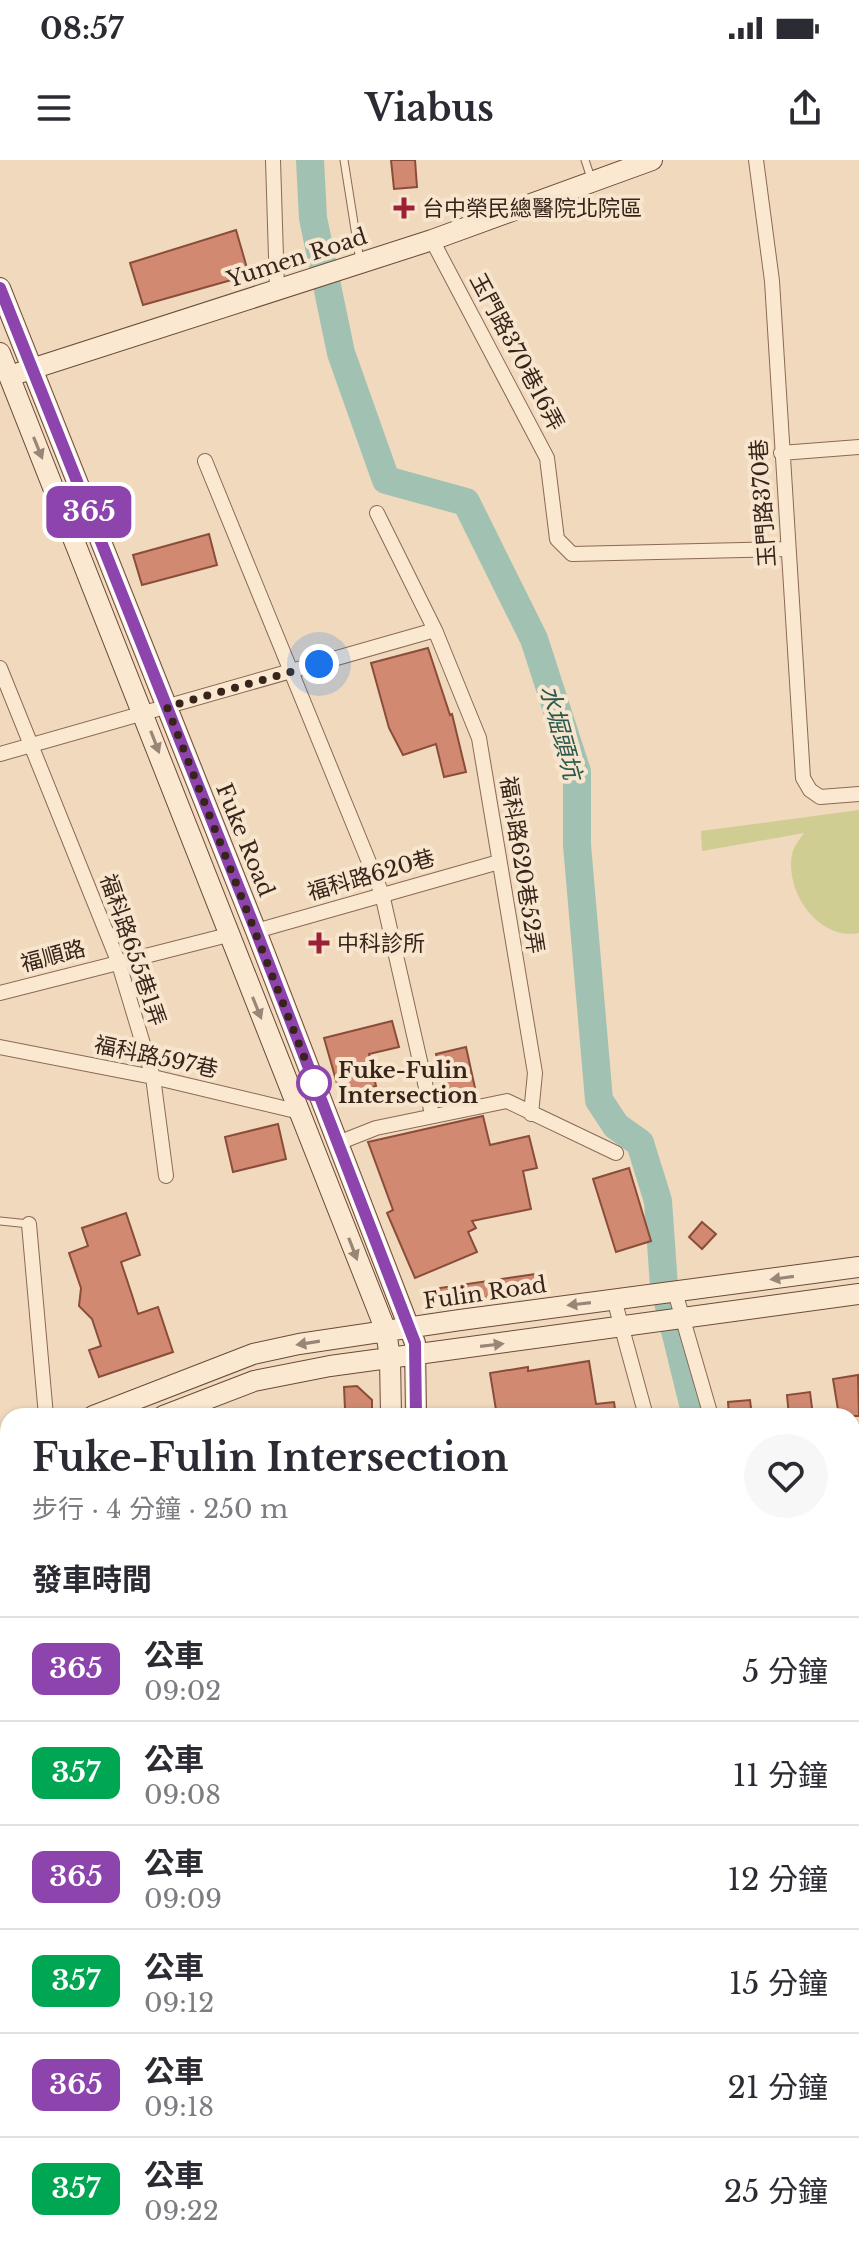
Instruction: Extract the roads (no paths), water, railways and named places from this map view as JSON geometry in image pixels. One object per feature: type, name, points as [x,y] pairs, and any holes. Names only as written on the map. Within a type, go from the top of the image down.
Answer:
[{"type":"street","points":[[273,160],[277,289]]},
{"type":"street","name":"Yumen Road","points":[[4,377],[432,240],[652,160]]},
{"type":"street","name":"玉門路370巷","points":[[756,160],[772,281],[803,778],[810,790],[820,797],[859,794]]},
{"type":"street","name":"玉門路370巷16弄","points":[[432,240],[547,458],[557,539],[572,554],[788,549]]},
{"type":"street","name":"Fuke Road","points":[[0,288],[256,931],[415,1343],[416,1408]]},
{"type":"street","points":[[0,353],[4,377],[144,714],[228,935],[386,1331],[391,1408]]},
{"type":"street","points":[[781,453],[859,447]]},
{"type":"street","points":[[205,461],[382,894],[432,1114]]},
{"type":"street","name":"福科路620巷52弄","points":[[377,513],[435,630],[479,738],[535,1073],[531,1114]]},
{"type":"street","points":[[0,754],[435,630]]},
{"type":"street","name":"福科路655巷1弄","points":[[0,668],[118,961],[153,1077],[166,1176]]},
{"type":"street","name":"福科路620巷","points":[[256,931],[499,862]]},
{"type":"street","name":"福順路","points":[[0,993],[228,935]]},
{"type":"street","name":"福科路597巷","points":[[1,1047],[153,1077],[300,1112]]},
{"type":"street","points":[[338,1143],[376,1128],[432,1114],[507,1101],[616,1153]]},
{"type":"street","points":[[29,1224],[45,1408]]},
{"type":"street","name":"Fulin Road","points":[[114,1408],[253,1354],[299,1344],[859,1267]]},
{"type":"street","points":[[666,1293],[672,1319],[708,1408]]},
{"type":"street","points":[[189,1408],[254,1381],[390,1358],[859,1294]]},
{"type":"street","points":[[614,1299],[644,1408]]},
{"type":"street","points":[[743,2256],[753,2256]]},
{"type":"lane","points":[[344,160],[354,265]]},
{"type":"lane","points":[[585,160],[592,181]]},
{"type":"lane","points":[[0,1221],[29,1224]]},
{"type":"waterway","name":"水堀頭坑","points":[[310,160],[313,218],[341,353],[386,480],[466,502],[534,639],[577,772],[577,845],[599,1100],[616,1126],[640,1143],[658,1201],[664,1286],[694,1408]]},
{"type":"place","name":"台中榮民總醫院北院區","points":[[404,208]]},
{"type":"place","name":"中科診所","points":[[319,943]]},
{"type":"place","name":"Fuke-Fulin Intersection","points":[[314,1083]]}]
